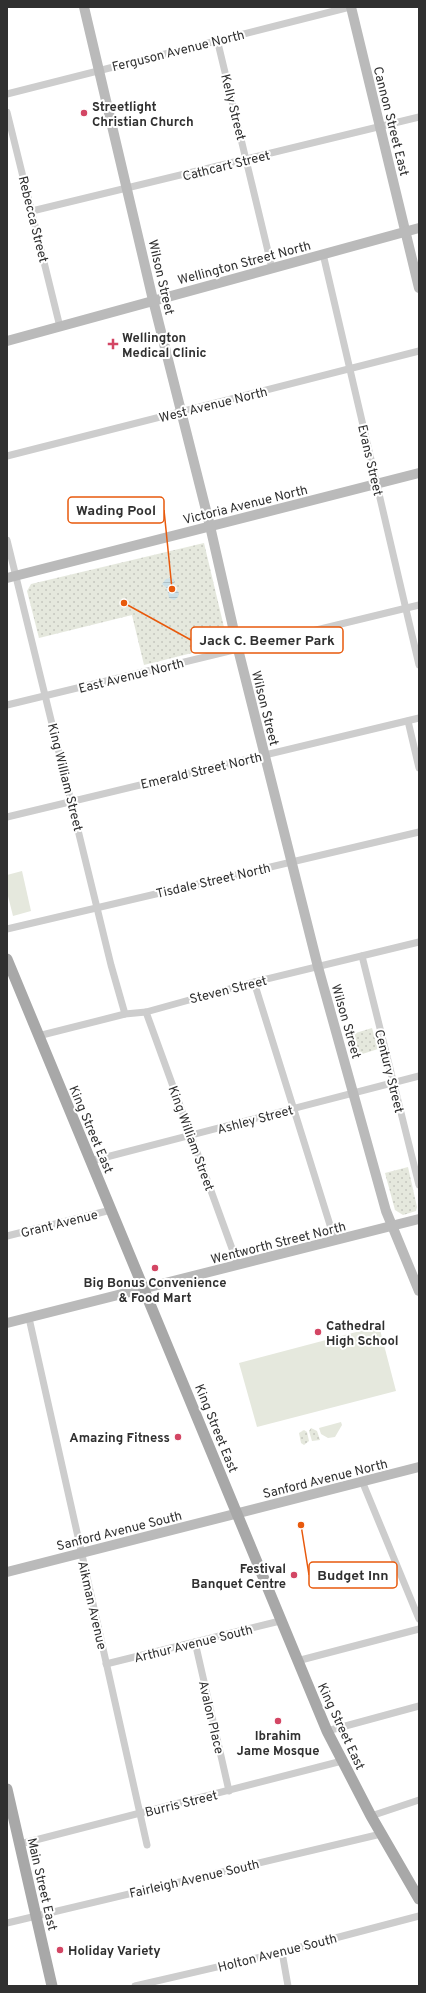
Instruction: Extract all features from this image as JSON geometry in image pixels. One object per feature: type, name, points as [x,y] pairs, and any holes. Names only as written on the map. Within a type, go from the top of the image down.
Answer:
[{"type":"main road","name":"Wilson Street","points":[[84,7],[128,188],[153,300],[210,526],[264,756],[318,967],[392,1226],[419,1291]]},
{"type":"main road","name":"Cannon Street East","points":[[351,7],[419,288]]},
{"type":"main road","name":"Wellington Street North","points":[[7,341],[419,228]]},
{"type":"main road","name":"Victoria Avenue North","points":[[11,578],[419,473]]},
{"type":"main road","name":"King Street East","points":[[7,959],[237,1513],[280,1621],[327,1730],[371,1816],[419,1899]]},
{"type":"main road","name":"Wentworth Street North","points":[[7,1324],[419,1219]]},
{"type":"main road","name":"Sanford Avenue North","points":[[237,1513],[419,1467]]},
{"type":"main road","name":"Sanford Avenue South","points":[[7,1572],[237,1513]]},
{"type":"main road","name":"Main Street East","points":[[7,1789],[9,1808],[20,1844],[52,1986]]},
{"type":"street","name":"Ferguson Avenue North","points":[[7,94],[351,7]]},
{"type":"street","name":"Kelly Street","points":[[217,40],[272,268]]},
{"type":"street","name":"Rebecca Street","points":[[7,112],[60,327]]},
{"type":"street","name":"Cathcart Street","points":[[32,211],[419,117]]},
{"type":"street","name":"Evans Street","points":[[322,254],[419,665]]},
{"type":"street","name":"West Avenue North","points":[[7,456],[419,351]]},
{"type":"street","name":"King William Street","points":[[7,540],[11,578],[46,696],[111,965],[125,1014]]},
{"type":"street","name":"East Avenue North","points":[[7,705],[419,605]]},
{"type":"street","name":"Emerald Street North","points":[[7,817],[419,718]]},
{"type":"street","points":[[408,721],[419,768]]},
{"type":"street","name":"Tisdale Street North","points":[[7,930],[98,907],[419,832]]},
{"type":"street","name":"Steven Street","points":[[38,1036],[125,1014],[146,1012],[254,982],[419,942]]},
{"type":"street","name":"Century Street","points":[[362,956],[419,1185]]},
{"type":"street","points":[[254,982],[335,1241]]},
{"type":"street","name":"King William Street","points":[[146,1012],[238,1265]]},
{"type":"street","name":"Ashley Street","points":[[91,1161],[419,1076]]},
{"type":"street","name":"Grant Avenue","points":[[7,1236],[111,1210]]},
{"type":"street","name":"Aikman Avenue","points":[[29,1318],[147,1845]]},
{"type":"street","points":[[362,1481],[419,1619]]},
{"type":"street","name":"Arthur Avenue South","points":[[106,1664],[280,1621]]},
{"type":"street","points":[[297,1661],[419,1629]]},
{"type":"street","name":"Avalon Place","points":[[195,1642],[229,1791]]},
{"type":"street","points":[[327,1730],[419,1706]]},
{"type":"street","name":"Burris Street","points":[[20,1844],[342,1761]]},
{"type":"street","points":[[371,1816],[419,1800]]},
{"type":"street","name":"Fairleigh Avenue South","points":[[7,1922],[381,1834]]},
{"type":"street","name":"Holton Avenue South","points":[[135,1986],[282,1952],[419,1916]]},
{"type":"street","points":[[282,1952],[288,1986]]},
{"type":"shaded area","points":[[204,543],[228,644],[144,665],[132,615],[39,638],[27,591],[31,584]]},
{"type":"shaded area","points":[[22,871],[31,911],[13,916],[7,892],[7,875]]},
{"type":"shaded area","points":[[372,1028],[378,1049],[353,1057],[346,1036]]},
{"type":"shaded area","points":[[408,1167],[417,1207],[416,1211],[403,1215],[395,1210],[385,1173]]},
{"type":"shaded area","points":[[379,1326],[396,1391],[257,1427],[239,1363]]},
{"type":"shaded area","points":[[341,1422],[342,1425],[335,1437],[328,1438],[321,1434],[319,1428]]},
{"type":"shaded area","points":[[311,1428],[317,1431],[320,1440],[312,1441],[309,1431]]},
{"type":"shaded area","points":[[304,1430],[307,1432],[309,1441],[304,1445],[301,1443],[299,1433]]},
{"type":"water","points":[[166,579],[174,579],[174,586],[179,593],[178,597],[174,600],[169,598],[167,588],[162,584]]},
{"type":"place","name":"Streetlight Christian Church","points":[[84,113]]},
{"type":"place","name":"Wellington Medical Clinic","points":[[113,344]]},
{"type":"place","name":"Wading Pool","points":[[172,589]]},
{"type":"place","name":"Jack C. Beemer Park","points":[[124,603]]},
{"type":"place","name":"Big Bonus Convenience & Food Mart","points":[[155,1268]]},
{"type":"place","name":"Cathedral High School","points":[[318,1332]]},
{"type":"place","name":"Amazing Fitness","points":[[178,1437]]},
{"type":"place","name":"Budget Inn","points":[[301,1525]]},
{"type":"place","name":"Festival Banquet Centre","points":[[294,1575]]},
{"type":"place","name":"Ibrahim Jame Mosque","points":[[278,1721]]},
{"type":"place","name":"Holiday Variety","points":[[60,1950]]}]
